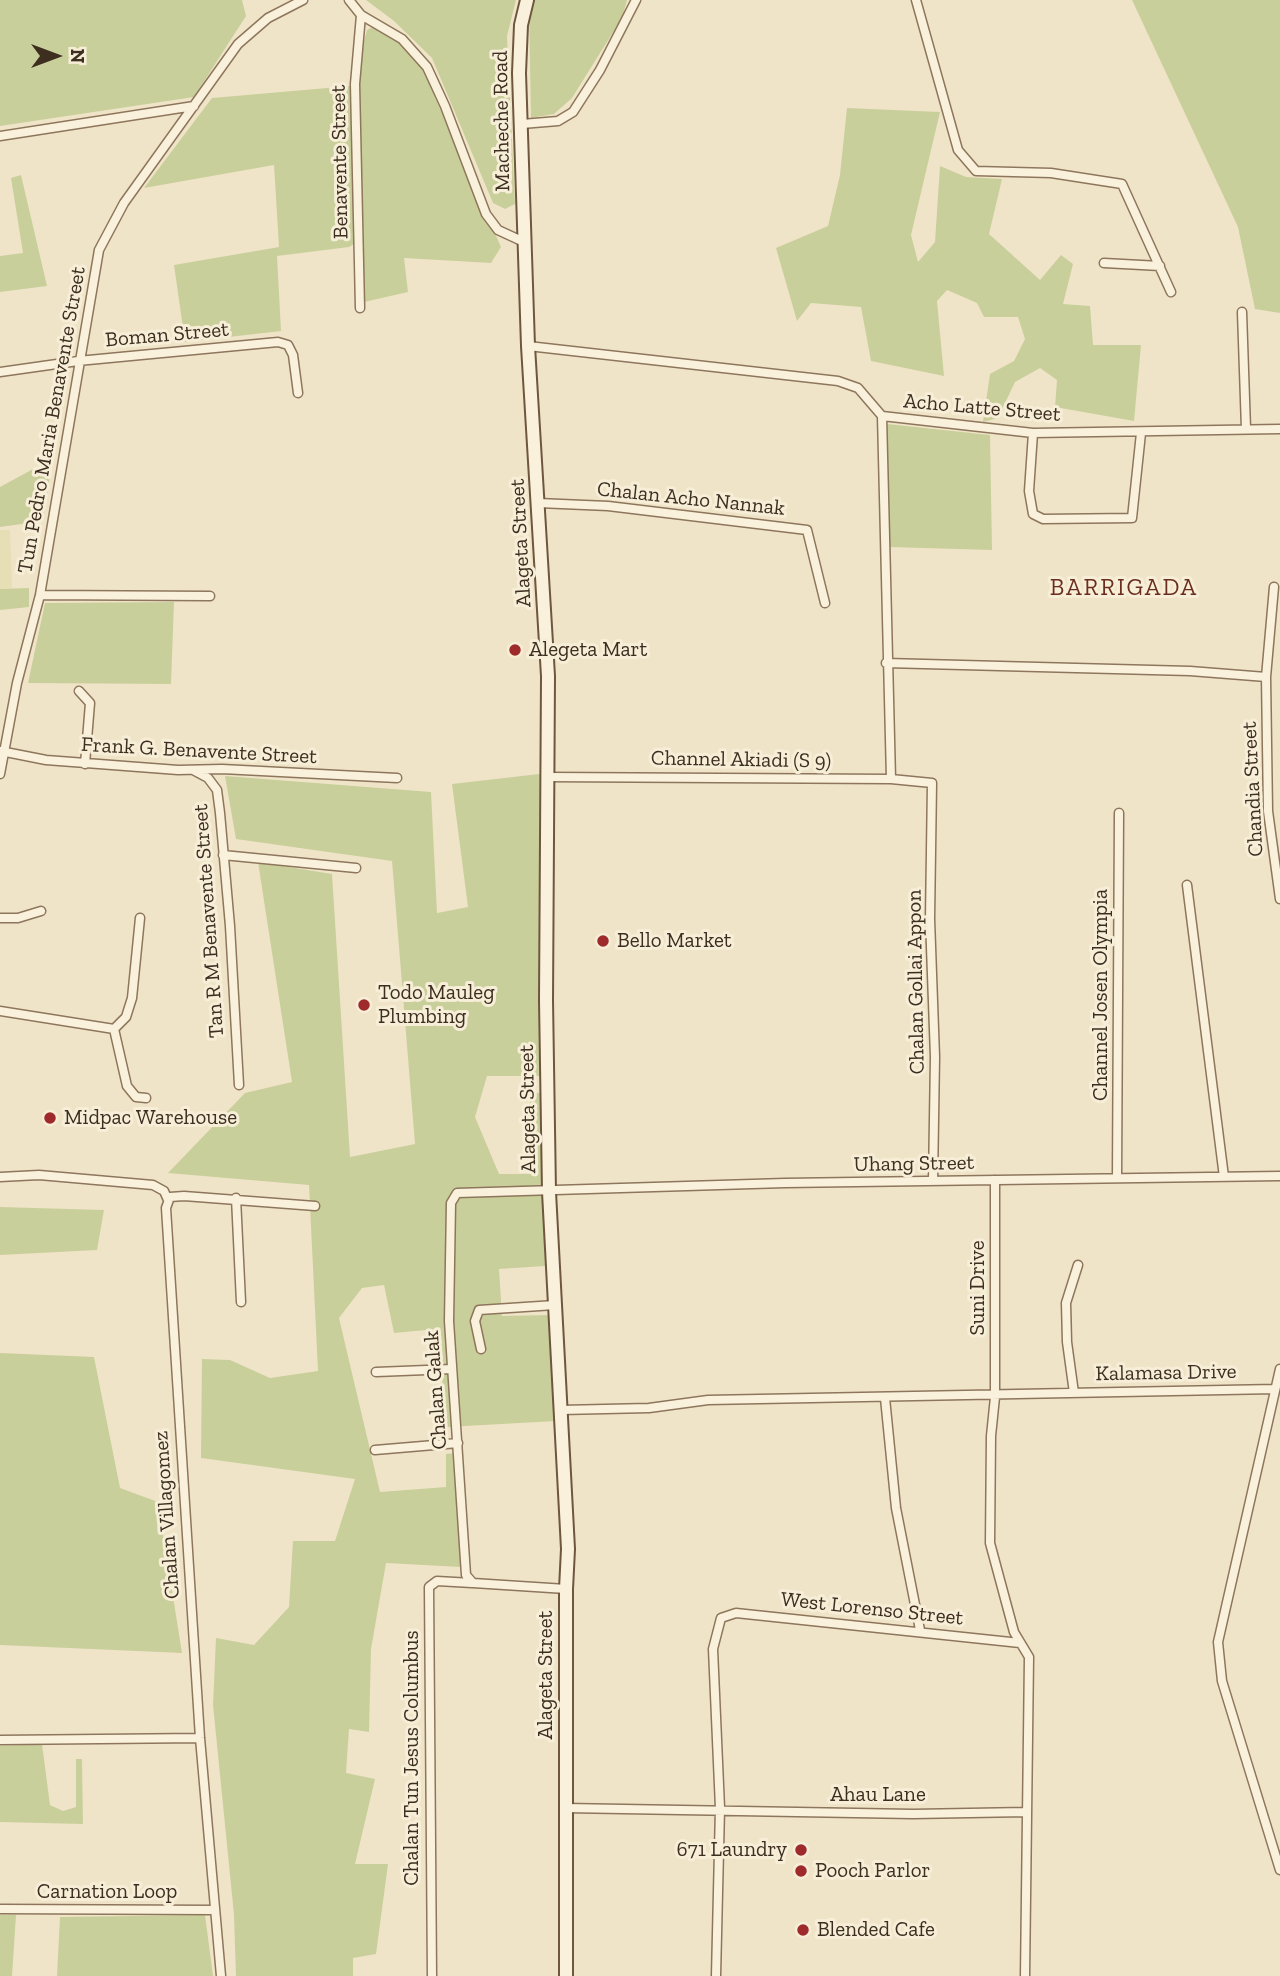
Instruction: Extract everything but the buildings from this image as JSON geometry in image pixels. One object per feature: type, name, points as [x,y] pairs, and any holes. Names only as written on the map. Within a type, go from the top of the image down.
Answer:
[{"type":"main road","name":"Macheche Road","points":[[524,242],[520,50],[527,0]]},
{"type":"main road","name":"Alageta Street","points":[[524,242],[547,642],[546,1000],[549,1192],[568,1549],[565,1589],[566,1976]]},
{"type":"street","name":"Tun Pedro Maria Benavente Street","points":[[0,774],[2,751],[17,683],[40,595],[99,250],[124,202],[238,44],[268,18],[303,0]]},
{"type":"street","points":[[349,0],[361,15],[402,39],[427,67],[486,214],[498,230],[524,242]]},
{"type":"street","points":[[522,124],[558,121],[573,112],[600,70],[636,0]]},
{"type":"street","points":[[916,0],[958,150],[976,171],[1052,173],[1122,184],[1171,292]]},
{"type":"street","name":"Benavente Street","points":[[360,308],[355,84],[361,15]]},
{"type":"street","points":[[0,136],[194,106]]},
{"type":"street","points":[[1104,263],[1160,266]]},
{"type":"street","points":[[1242,312],[1246,429]]},
{"type":"street","name":"Boman Street","points":[[0,372],[78,361],[278,342],[288,345],[293,355],[298,393]]},
{"type":"street","name":"Acho Latte Street","points":[[528,346],[838,381],[858,388],[882,416],[1033,433],[1280,429]]},
{"type":"street","points":[[882,416],[886,663],[891,779]]},
{"type":"street","points":[[1033,433],[1030,491],[1033,514],[1043,519],[1132,518],[1141,433]]},
{"type":"street","name":"Chalan Acho Nannak","points":[[538,503],[608,506],[807,530],[825,603]]},
{"type":"street","name":"Chandia Street","points":[[1274,587],[1266,677],[1268,811],[1280,899]]},
{"type":"street","points":[[40,595],[210,596]]},
{"type":"street","points":[[886,663],[1190,671],[1266,677]]},
{"type":"street","points":[[79,691],[90,704],[85,764]]},
{"type":"street","name":"Frank G. Benavente Street","points":[[2,751],[85,764],[397,778]]},
{"type":"street","name":"Tan R M Benavente Street","points":[[191,769],[208,778],[217,790],[230,926],[239,1084]]},
{"type":"street","name":"Channel Akiadi (S 9)","points":[[548,777],[891,779],[932,783]]},
{"type":"street","name":"Chalan Gollai Appon","points":[[932,783],[930,919],[936,1097],[933,1181]]},
{"type":"street","name":"Channel Josen Olympia","points":[[1117,1178],[1119,813]]},
{"type":"street","points":[[223,855],[356,868]]},
{"type":"street","points":[[1186,884],[1224,1177]]},
{"type":"street","points":[[0,918],[18,918],[41,911]]},
{"type":"street","points":[[114,1029],[126,1017],[132,998],[140,918]]},
{"type":"street","points":[[0,1011],[114,1029]]},
{"type":"street","points":[[114,1029],[127,1086],[136,1097],[146,1098]]},
{"type":"street","points":[[0,1177],[39,1175],[153,1185],[164,1191],[168,1200],[184,1195],[315,1206]]},
{"type":"street","name":"Uhang Street","points":[[549,1192],[933,1181],[1280,1176]]},
{"type":"street","name":"Suni Drive","points":[[995,1180],[995,1396],[991,1436],[990,1543],[1014,1632],[1029,1657],[1026,1812]]},
{"type":"street","name":"Chalan Galak","points":[[473,1583],[466,1575],[452,1369],[448,1284],[452,1198],[464,1191],[549,1192]]},
{"type":"street","points":[[236,1198],[241,1302]]},
{"type":"street","name":"Chalan Villagomez","points":[[168,1200],[167,1261],[200,1738],[221,1976]]},
{"type":"street","points":[[1074,1393],[1067,1342],[1066,1303],[1078,1265]]},
{"type":"street","points":[[481,1349],[475,1321],[480,1310],[555,1305]]},
{"type":"street","points":[[376,1372],[452,1369]]},
{"type":"street","points":[[1280,1369],[1218,1642],[1222,1681],[1280,1870]]},
{"type":"street","name":"Kalamasa Drive","points":[[561,1410],[649,1408],[708,1400],[1275,1389]]},
{"type":"street","points":[[885,1398],[896,1508],[920,1630]]},
{"type":"street","points":[[375,1450],[458,1443]]},
{"type":"street","name":"Chalan Tun Jesus Columbus","points":[[432,1976],[429,1587],[437,1581],[473,1583]]},
{"type":"street","points":[[473,1583],[565,1589]]},
{"type":"street","name":"West Lorenso Street","points":[[720,1808],[713,1649],[721,1618],[736,1613],[920,1630],[1020,1643]]},
{"type":"street","points":[[0,1740],[200,1738]]},
{"type":"street","name":"Ahau Lane","points":[[565,1808],[720,1808],[913,1814],[1026,1812]]},
{"type":"street","points":[[716,1976],[720,1808]]},
{"type":"street","points":[[1025,1976],[1026,1812]]},
{"type":"street","name":"Carnation Loop","points":[[0,1909],[215,1910]]},
{"type":"shaded area","points":[[0,530],[10,530],[12,588],[0,589]]},
{"type":"green space","points":[[0,0],[242,0],[246,16],[194,97],[0,126]]},
{"type":"green space","points":[[366,0],[516,0],[507,36],[515,204],[505,209],[493,203],[432,58],[394,21]]},
{"type":"green space","points":[[533,0],[627,0],[622,18],[572,98],[554,114],[531,118],[529,12]]},
{"type":"green space","points":[[1132,0],[1280,0],[1280,313],[1255,309],[1238,227]]},
{"type":"green space","points":[[376,25],[394,33],[427,67],[434,95],[501,247],[491,263],[404,258],[408,292],[364,302],[358,111],[362,48],[367,30]]},
{"type":"green space","points":[[350,86],[356,243],[349,247],[277,256],[281,331],[185,342],[174,265],[279,247],[274,165],[144,188],[212,98]]},
{"type":"green space","points":[[847,108],[940,112],[911,235],[918,262],[935,242],[940,166],[966,177],[1002,179],[989,234],[1040,280],[1061,255],[1073,264],[1063,304],[1090,306],[1093,345],[1141,345],[1134,421],[1055,407],[1057,380],[1040,368],[1015,382],[998,418],[983,422],[990,374],[1014,361],[1025,339],[1018,317],[984,317],[977,303],[947,290],[937,301],[944,376],[871,361],[861,307],[811,303],[797,321],[776,248],[828,226],[840,175]]},
{"type":"green space","points":[[21,175],[47,286],[0,292],[0,256],[23,253],[11,178]]},
{"type":"green space","points":[[887,424],[990,435],[992,550],[889,547]]},
{"type":"green space","points":[[33,469],[50,476],[43,521],[0,527],[0,487]]},
{"type":"green space","points":[[29,588],[29,607],[0,610],[0,589]]},
{"type":"green space","points":[[174,602],[171,684],[28,683],[45,603]]},
{"type":"green space","points":[[548,773],[545,1076],[487,1076],[475,1117],[499,1174],[531,1174],[530,1093],[541,1093],[545,1266],[499,1269],[502,1316],[550,1315],[556,1421],[447,1427],[437,1329],[394,1333],[384,1285],[362,1288],[339,1318],[380,1492],[446,1487],[446,1454],[456,1453],[461,1567],[386,1563],[371,1649],[369,1732],[349,1729],[346,1773],[375,1779],[355,1864],[388,1864],[376,1954],[353,1958],[353,1976],[236,1976],[234,1915],[213,1705],[216,1638],[254,1645],[289,1607],[293,1541],[335,1541],[355,1479],[201,1458],[202,1359],[230,1360],[270,1378],[318,1371],[309,1185],[168,1173],[245,1093],[292,1082],[258,862],[332,874],[350,1157],[415,1144],[392,861],[236,839],[225,776],[431,792],[437,913],[468,907],[452,784]]},
{"type":"green space","points":[[0,1207],[104,1210],[97,1250],[0,1255]]},
{"type":"green space","points":[[0,1353],[94,1357],[120,1488],[158,1502],[182,1653],[0,1645]]},
{"type":"green space","points":[[42,1744],[50,1805],[63,1811],[76,1807],[76,1759],[82,1759],[83,1824],[0,1822],[0,1746]]},
{"type":"green space","points":[[0,1915],[16,1915],[12,1976],[0,1976]]},
{"type":"green space","points":[[205,1915],[213,1976],[57,1976],[60,1917]]},
{"type":"place","name":"Alegeta Mart","points":[[515,650]]},
{"type":"place","name":"Bello Market","points":[[603,941]]},
{"type":"place","name":"Todo Mauleg Plumbing","points":[[364,1005]]},
{"type":"place","name":"Midpac Warehouse","points":[[50,1118]]},
{"type":"place","name":"671 Laundry","points":[[801,1850]]},
{"type":"place","name":"Pooch Parlor","points":[[801,1871]]},
{"type":"place","name":"Blended Cafe","points":[[803,1930]]},
{"type":"district","name":"BARRIGADA","points":[[1124,588]]}]
